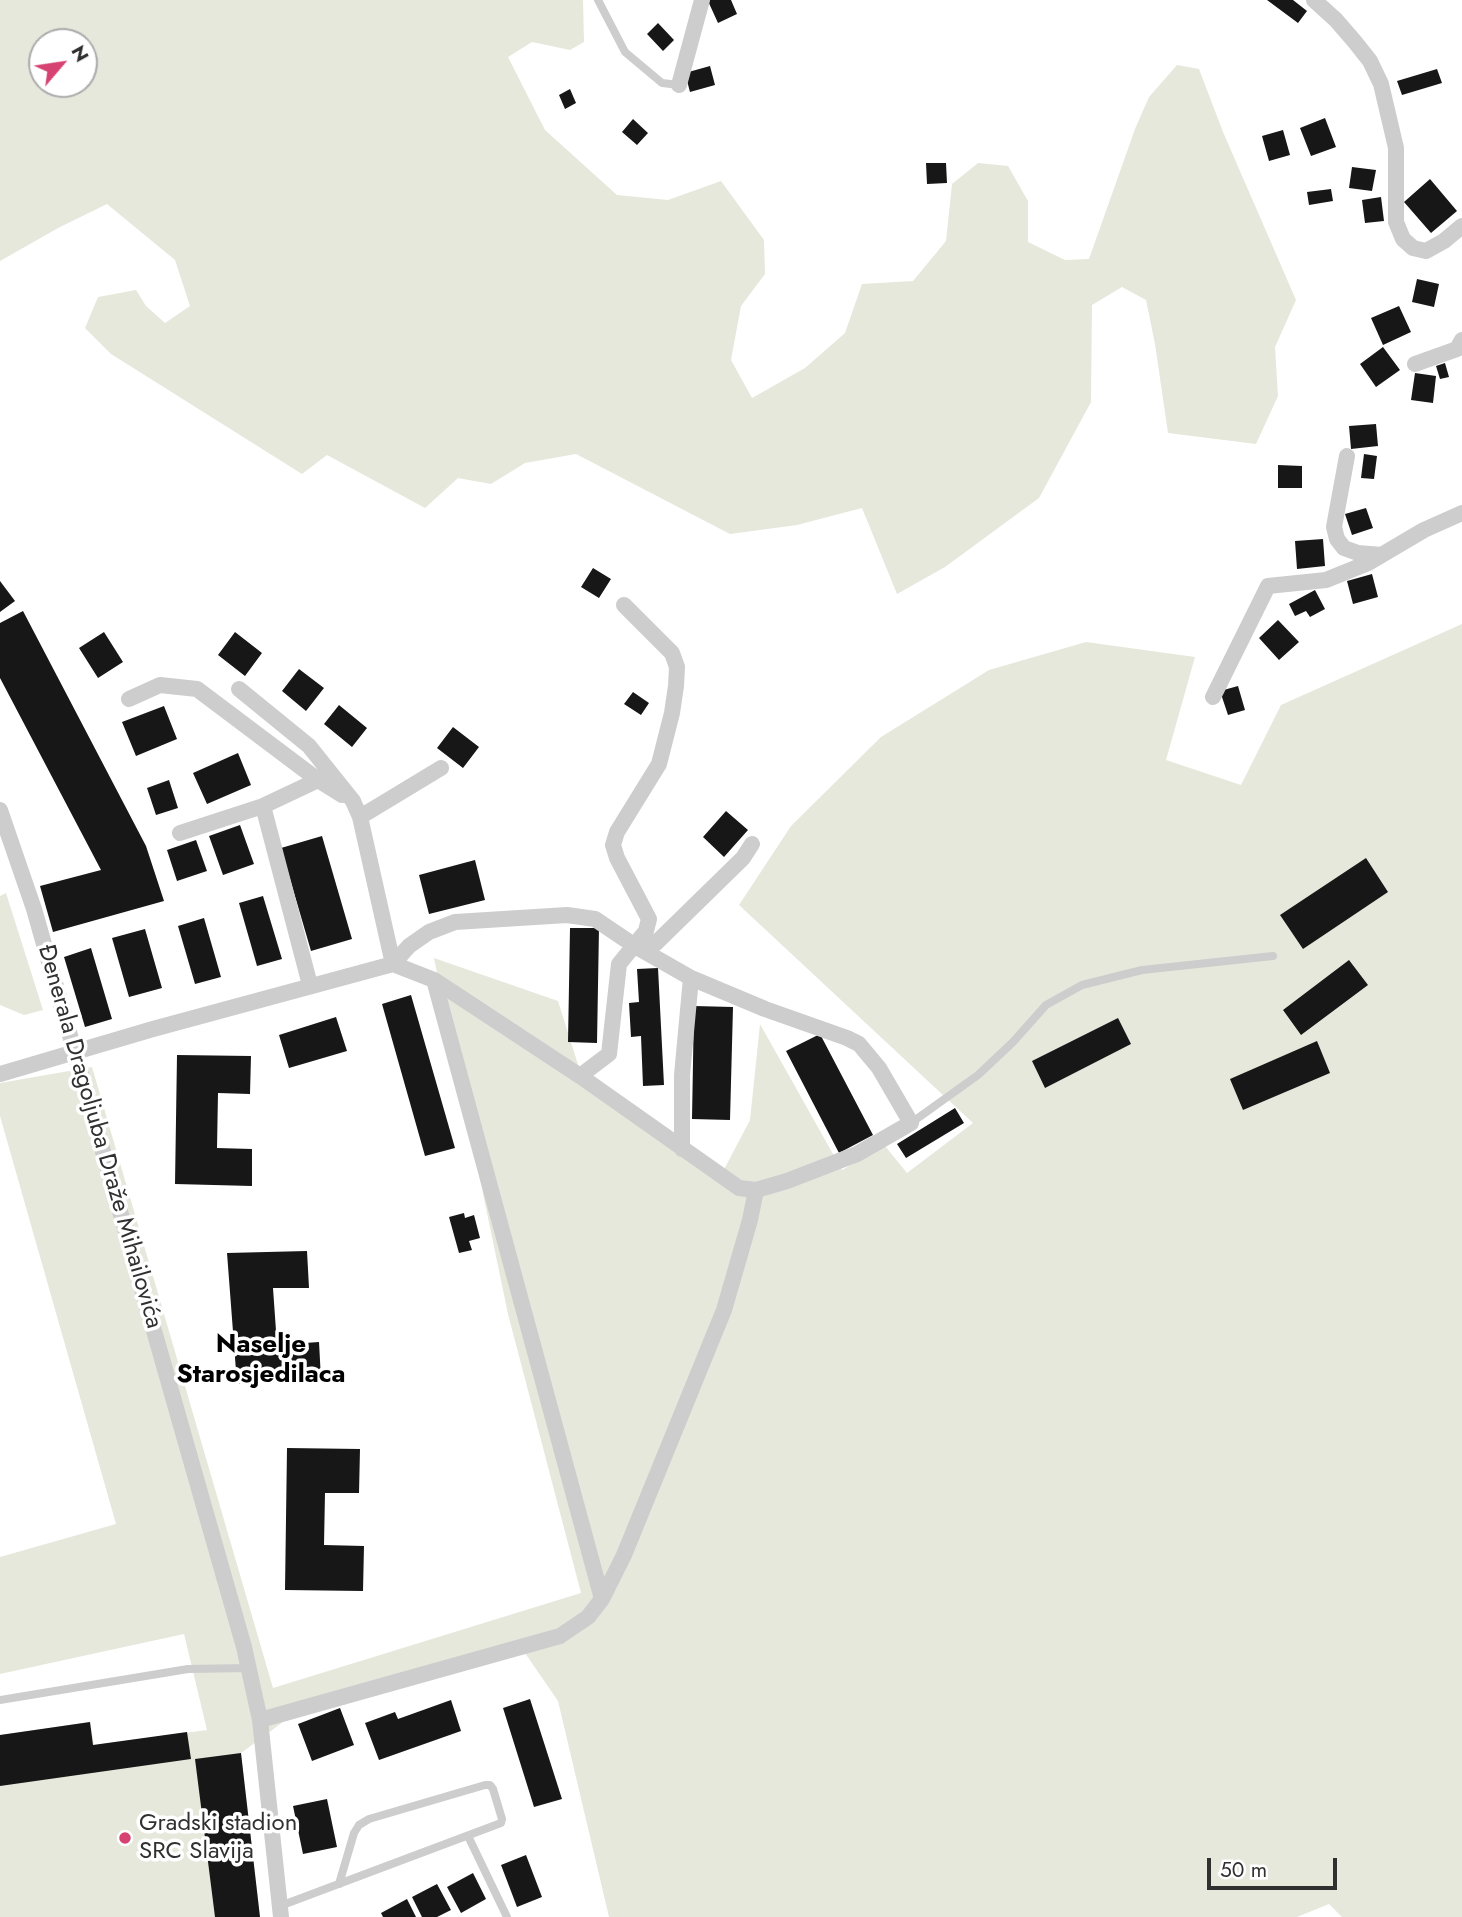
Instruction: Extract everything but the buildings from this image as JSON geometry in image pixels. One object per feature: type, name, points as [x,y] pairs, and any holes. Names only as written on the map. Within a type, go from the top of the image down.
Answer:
[{"type":"street","points":[[679,85],[702,0]]},
{"type":"street","points":[[1314,0],[1356,43],[1370,61],[1381,85],[1396,148],[1396,222],[1403,239],[1413,248],[1426,251],[1462,226]]},
{"type":"street","points":[[1415,364],[1457,348],[1462,340]]},
{"type":"street","points":[[1347,456],[1334,527],[1337,539],[1344,548],[1351,551],[1382,555]]},
{"type":"street","points":[[1213,697],[1268,586],[1326,580],[1382,555],[1424,530],[1462,513]]},
{"type":"street","points":[[580,1076],[609,1054],[619,964],[646,931],[649,919],[613,845],[617,832],[659,764],[672,713],[677,667],[672,653],[624,605]]},
{"type":"street","points":[[129,699],[160,685],[197,689],[318,780],[353,802]]},
{"type":"street","points":[[239,689],[309,746],[353,802],[360,817],[393,964]]},
{"type":"street","points":[[360,817],[441,768]]},
{"type":"street","points":[[180,833],[263,806],[318,780]]},
{"type":"street","points":[[263,806],[310,985]]},
{"type":"street","name":"Đenerala Dragoljuba Draže Mihailovića","points":[[0,810],[34,909],[249,1668],[260,1720],[281,1911]]},
{"type":"street","points":[[635,946],[655,944],[743,858],[752,844]]},
{"type":"street","points":[[0,1074],[310,985],[393,964],[409,946],[429,932],[455,922],[567,915],[595,919],[691,978],[859,1044],[879,1068],[911,1123],[857,1154],[787,1181],[756,1190],[739,1188],[580,1076],[434,979],[393,964]]},
{"type":"street","points":[[682,1149],[682,1075],[691,978]]},
{"type":"street","points":[[434,979],[601,1599]]},
{"type":"street","points":[[260,1720],[560,1636],[588,1617],[601,1599],[624,1555],[724,1310],[756,1190]]},
{"type":"lane","points":[[598,0],[625,52],[662,83],[679,85]]},
{"type":"lane","points":[[911,1123],[978,1075],[1013,1042],[1046,1005],[1082,985],[1142,970],[1273,956]]},
{"type":"lane","points":[[0,1700],[188,1669],[249,1668]]},
{"type":"lane","points":[[281,1911],[339,1884],[500,1823],[502,1819],[490,1785],[369,1819],[359,1825],[339,1884]]},
{"type":"lane","points":[[468,1836],[508,1917]]},
{"type":"shaded area","points":[[0,0],[583,0],[584,42],[570,50],[532,42],[508,57],[545,130],[617,195],[668,200],[721,181],[764,240],[765,274],[741,306],[731,360],[752,398],[805,368],[845,333],[862,284],[913,281],[946,241],[952,184],[978,163],[1008,166],[1028,201],[1028,242],[1065,260],[1089,259],[1149,97],[1177,65],[1199,69],[1223,132],[1296,300],[1275,347],[1278,396],[1256,444],[1168,433],[1146,300],[1122,287],[1092,305],[1091,402],[1039,498],[945,567],[897,594],[862,508],[797,525],[730,534],[576,454],[525,463],[491,484],[458,478],[425,508],[327,455],[302,474],[111,354],[85,328],[98,297],[136,290],[146,306],[165,323],[190,306],[175,260],[107,204],[0,261]]},
{"type":"shaded area","points":[[1462,624],[1462,1917],[1342,1917],[1329,1904],[1297,1917],[609,1917],[558,1701],[525,1653],[283,1722],[241,1753],[260,1917],[0,1917],[0,1735],[90,1722],[94,1745],[207,1730],[184,1634],[0,1674],[0,1557],[116,1524],[0,1116],[0,1083],[92,1067],[273,1688],[581,1593],[508,1314],[434,958],[558,1001],[585,1087],[718,1181],[750,1120],[760,1024],[842,1170],[885,1146],[907,1173],[973,1123],[739,905],[791,826],[881,737],[989,670],[1086,642],[1195,657],[1166,760],[1241,785],[1281,705]]},
{"type":"shaded area","points":[[6,893],[43,1010],[24,1015],[0,1005],[0,896]]},
{"type":"place","name":"Gradski stadion SRC Slavija","points":[[125,1838]]},
{"type":"district","name":"Naselje Starosjedilaca","points":[[261,1361]]}]
